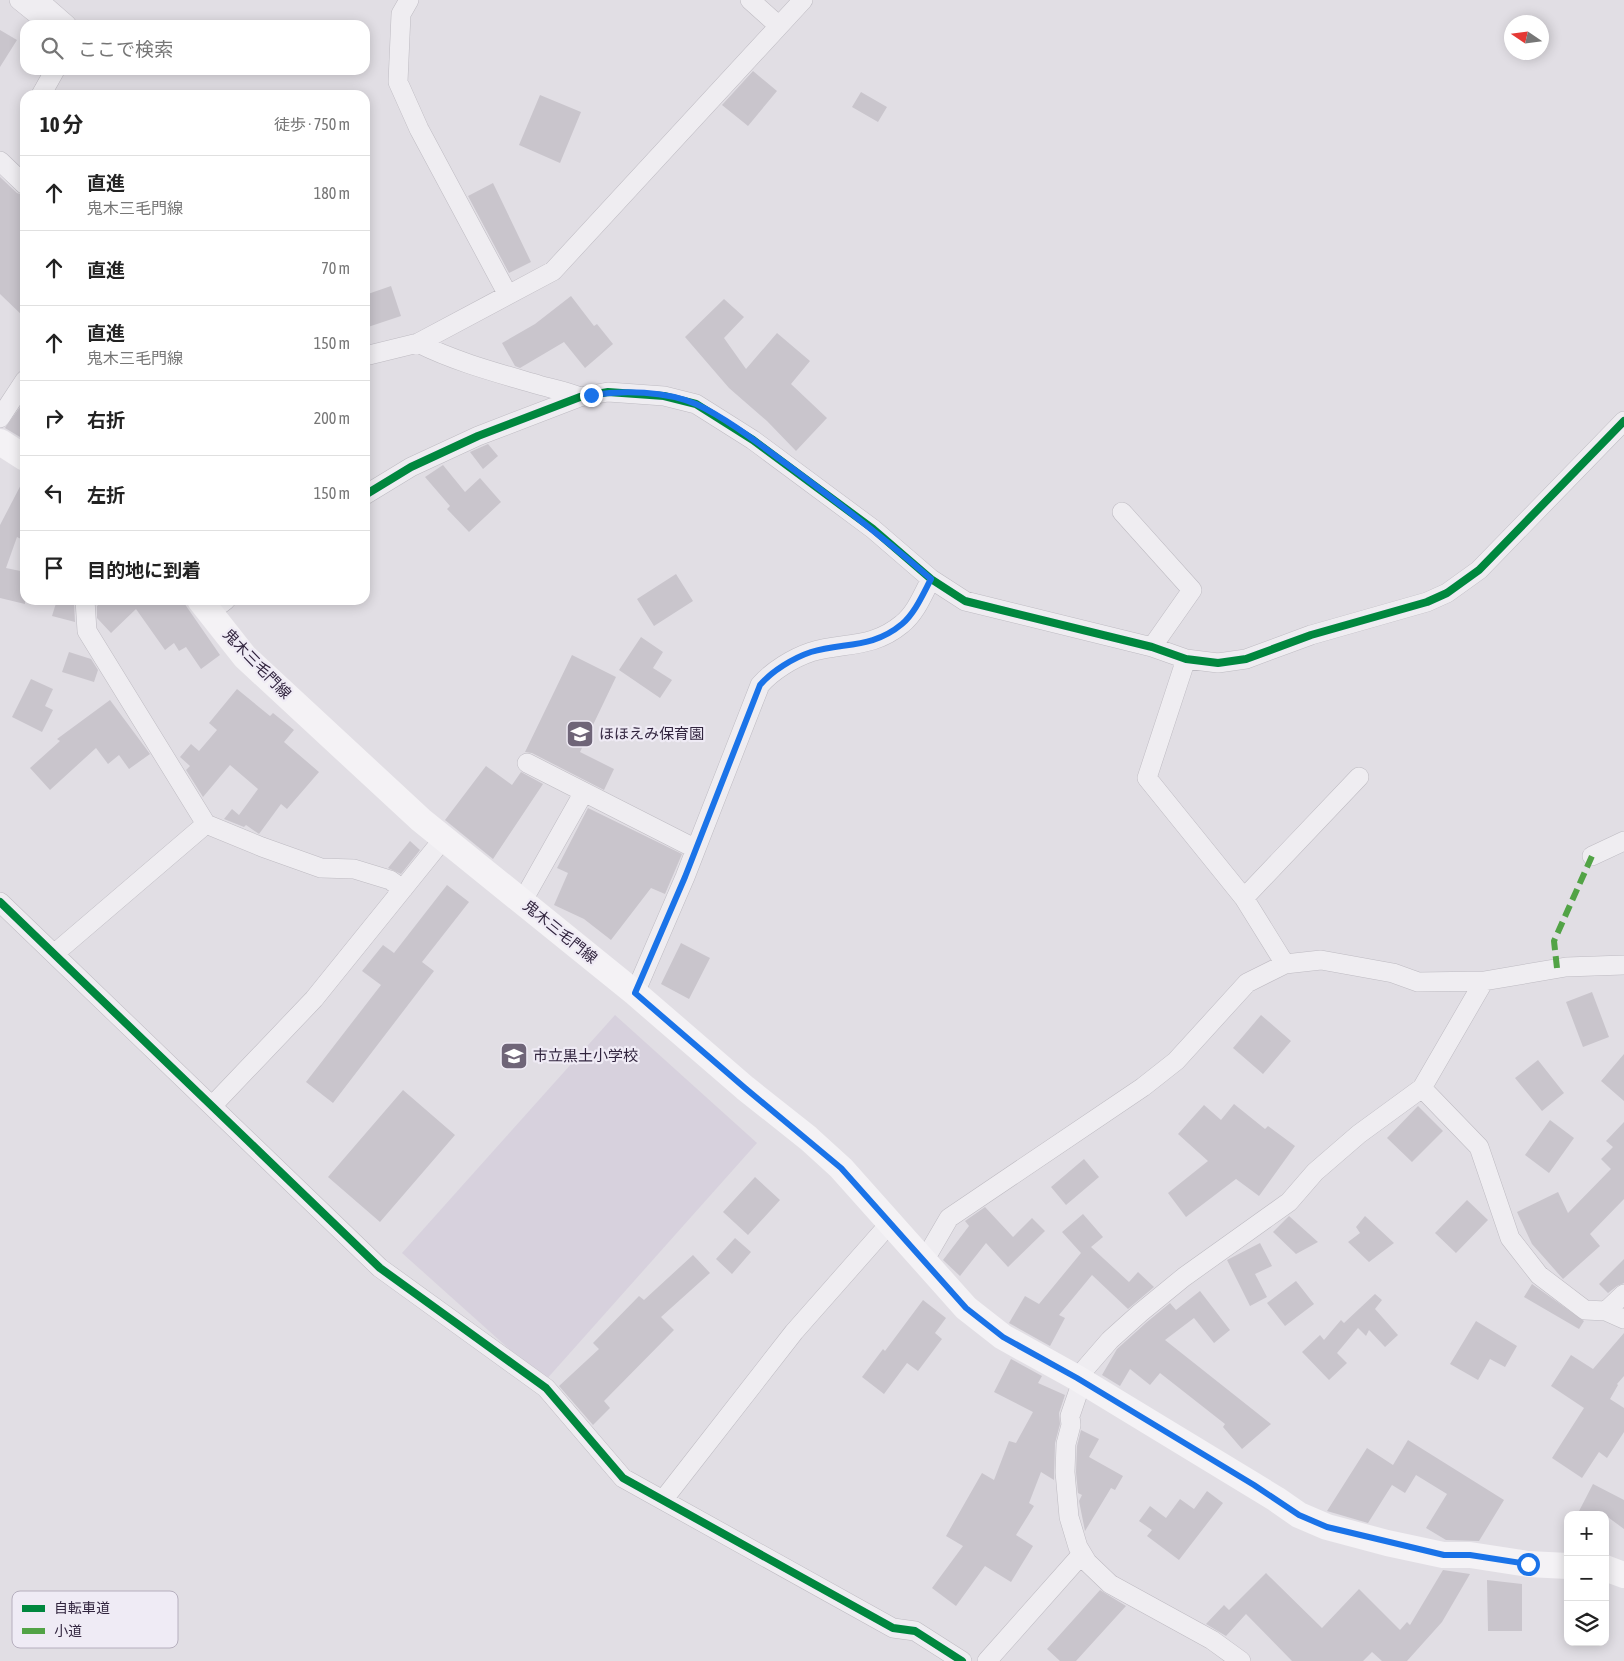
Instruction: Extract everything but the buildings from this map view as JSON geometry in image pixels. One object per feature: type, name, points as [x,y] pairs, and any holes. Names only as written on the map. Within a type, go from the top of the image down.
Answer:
[{"type":"main road","points":[[0,442],[20,455]]},
{"type":"main road","name":"鬼木三毛門線","points":[[213,605],[246,657],[444,838],[635,993],[745,1088],[828,1156],[891,1222],[966,1308],[1003,1337],[1080,1379]]},
{"type":"main road","points":[[1080,1379],[1269,1494],[1299,1515],[1327,1527],[1444,1555],[1470,1555],[1528,1564],[1564,1566]]},
{"type":"main road","points":[[1609,1569],[1624,1575]]},
{"type":"street","points":[[19,0],[44,20]]},
{"type":"street","points":[[38,0],[61,20]]},
{"type":"street","points":[[409,0],[401,14],[398,82],[419,129],[508,295]]},
{"type":"street","points":[[750,0],[779,26]]},
{"type":"street","points":[[370,355],[418,343],[554,271],[803,0]]},
{"type":"street","points":[[44,90],[52,75]]},
{"type":"street","points":[[0,161],[20,180]]},
{"type":"street","points":[[418,343],[440,354],[542,386],[561,389],[580,397]]},
{"type":"street","points":[[0,418],[20,388]]},
{"type":"street","points":[[370,491],[411,467],[478,436],[580,397],[608,392],[645,393],[696,404],[753,440],[866,523],[931,579],[965,601],[1152,647],[1186,659],[1218,664],[1246,659],[1311,635],[1427,602],[1447,593],[1479,570],[1624,421]]},
{"type":"street","points":[[1122,512],[1192,590],[1152,647]]},
{"type":"street","points":[[635,993],[696,849],[753,706],[756,693],[767,676],[811,652],[860,645],[893,631],[913,612],[931,579]]},
{"type":"street","points":[[85,605],[87,632],[206,824],[262,848],[321,868],[354,868],[390,880],[404,888]]},
{"type":"street","points":[[1186,659],[1146,778],[1244,898],[1285,964]]},
{"type":"street","points":[[527,763],[696,849]]},
{"type":"street","points":[[1244,898],[1359,777]]},
{"type":"street","points":[[522,902],[584,792]]},
{"type":"street","points":[[54,954],[206,824]]},
{"type":"street","points":[[212,1106],[314,999],[444,838]]},
{"type":"street","points":[[1592,856],[1624,841]]},
{"type":"street","points":[[0,902],[380,1268],[546,1388],[623,1478],[893,1628],[915,1631],[962,1661]]},
{"type":"street","points":[[924,1261],[949,1218],[1143,1087],[1176,1061],[1248,983],[1285,964],[1321,960],[1393,973],[1418,982],[1484,981],[1566,967],[1624,966]]},
{"type":"street","points":[[1241,1661],[1212,1640],[1110,1584],[1082,1554],[1078,1547],[1069,1518],[1065,1472],[1066,1444],[1072,1425],[1070,1416],[1080,1379],[1110,1340],[1140,1313],[1184,1277],[1289,1202],[1315,1172],[1359,1134],[1422,1088],[1484,981]]},
{"type":"street","points":[[1422,1088],[1479,1147],[1510,1238],[1538,1274],[1585,1310],[1606,1311],[1624,1319]]},
{"type":"street","points":[[663,1500],[794,1332],[891,1222]]},
{"type":"street","points":[[1606,1311],[1624,1294]]},
{"type":"street","points":[[988,1661],[1082,1554]]},
{"type":"shaded area","points":[[615,1015],[757,1143],[545,1381],[402,1253]]},
{"type":"marked path","points":[[1557,968],[1554,941],[1592,856]]},
{"type":"cycle path","points":[[370,492],[411,467],[478,436],[580,397],[608,392],[664,396],[696,404],[753,440],[873,529],[931,579],[965,601],[1152,647],[1186,659],[1218,663],[1246,659],[1311,635],[1427,602],[1447,593],[1479,570],[1624,421]]},
{"type":"cycle path","points":[[0,902],[380,1268],[546,1388],[623,1478],[893,1628],[915,1631],[962,1661]]},
{"type":"place","name":"ほほえみ保育園","points":[[580,734]]},
{"type":"place","name":"市立黒土小学校","points":[[514,1056]]},
{"type":"route","points":[[591,395],[608,392],[645,393],[696,404],[753,440],[873,529],[931,579],[913,612],[893,631],[860,645],[811,652],[767,676],[760,685],[685,877],[635,993],[841,1168],[872,1200],[966,1308],[1003,1337],[1077,1378],[1254,1485],[1299,1515],[1327,1527],[1387,1543],[1444,1555],[1470,1555],[1528,1564]]}]
